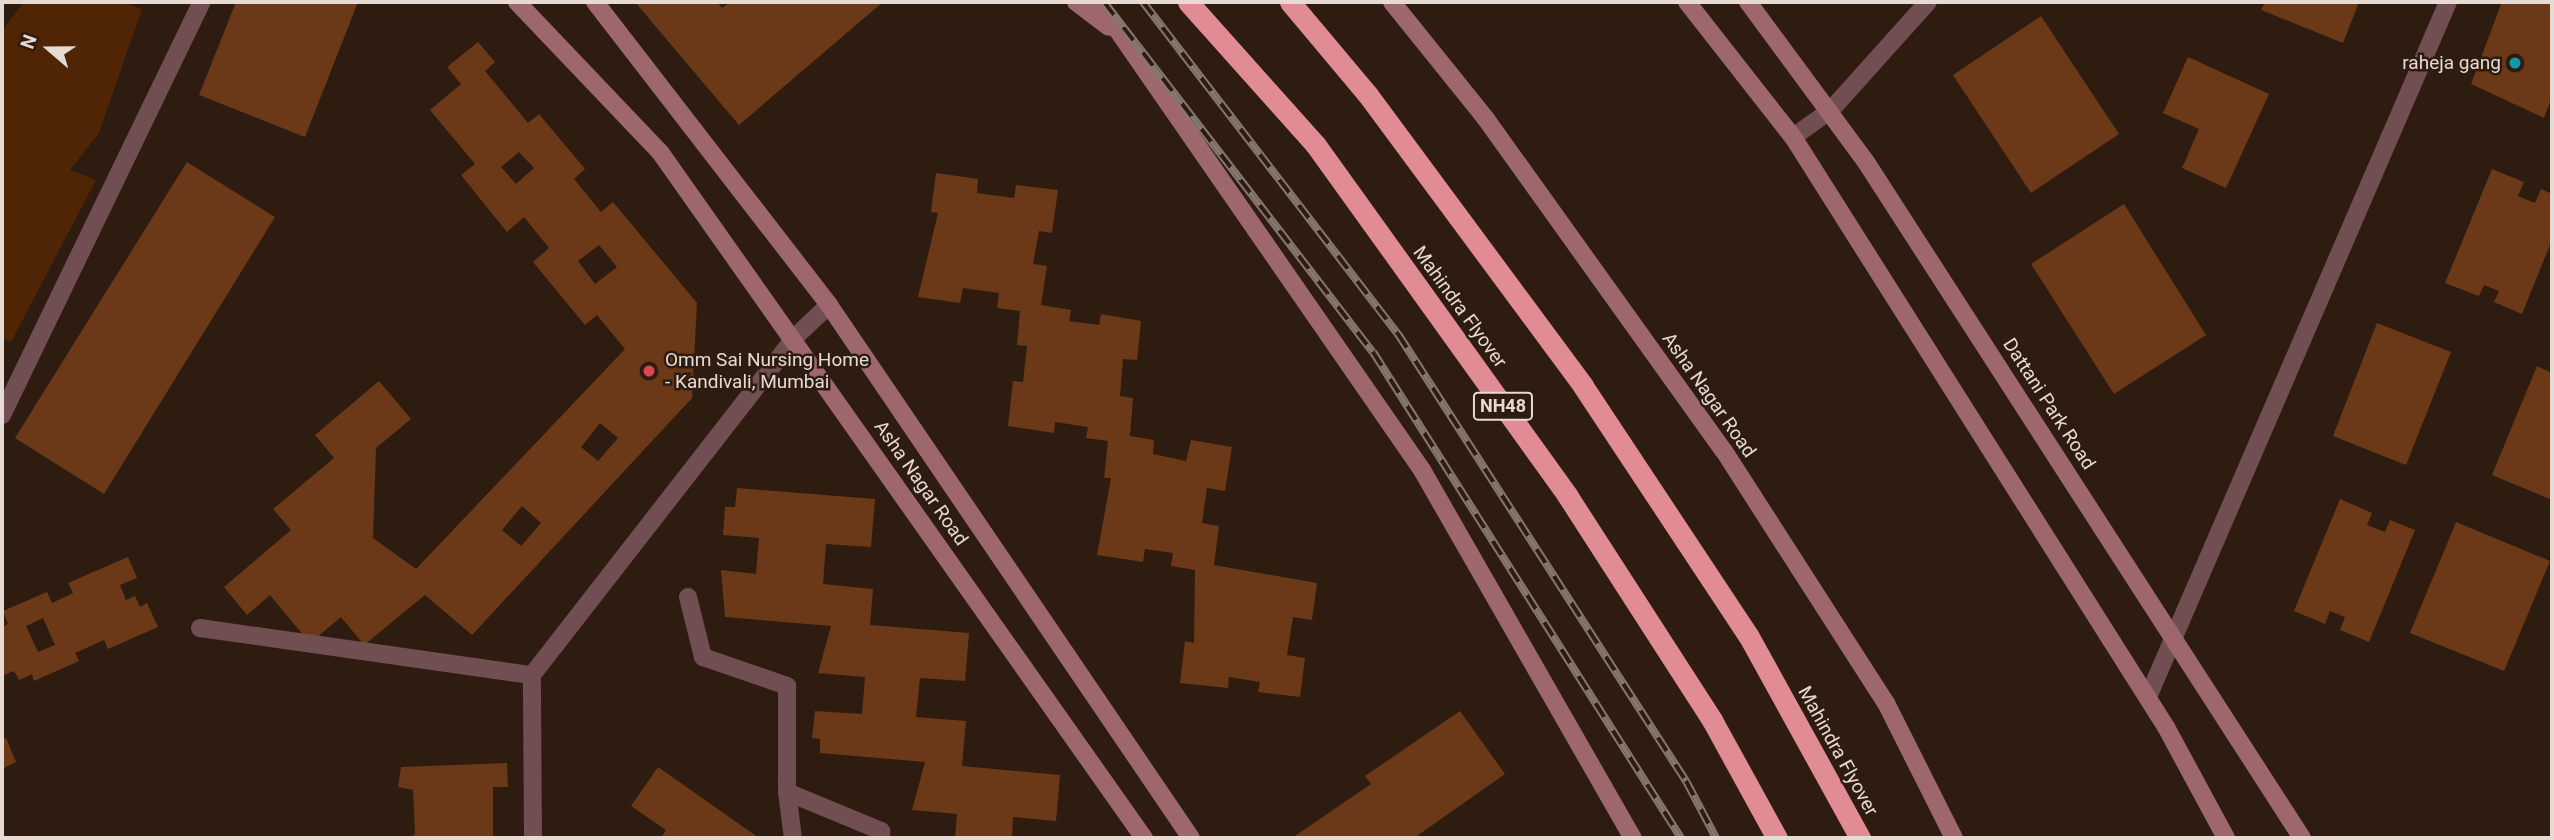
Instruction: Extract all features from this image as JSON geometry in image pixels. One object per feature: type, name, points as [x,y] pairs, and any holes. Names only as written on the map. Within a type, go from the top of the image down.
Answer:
[{"type":"highway","name":"Mahindra Flyover","points":[[1188,2],[1315,144],[1567,495],[1712,720],[1777,838]]},
{"type":"highway","name":"Mahindra Flyover","points":[[1290,2],[1368,95],[1583,386],[1748,635],[1860,838]]},
{"type":"street","points":[[2,415],[202,2]]},
{"type":"street","name":"Asha Nagar Road","points":[[517,2],[660,152],[794,338],[1144,838]]},
{"type":"street","name":"Asha Nagar Road","points":[[595,2],[829,305],[1191,838]]},
{"type":"street","points":[[1076,2],[1132,43]]},
{"type":"street","points":[[1098,2],[1132,43],[1422,470],[1633,838]]},
{"type":"street","name":"Asha Nagar Road","points":[[1392,2],[1486,119],[1724,451],[1886,703],[1954,838]]},
{"type":"street","points":[[1687,2],[1793,137],[2148,697],[2226,838]]},
{"type":"street","name":"Dattani Park Road","points":[[1748,2],[1831,110],[2172,632],[2302,838]]},
{"type":"street","points":[[1793,137],[1831,110],[1928,2]]},
{"type":"street","points":[[2148,697],[2172,632],[2448,2]]},
{"type":"street","points":[[533,838],[532,675],[794,338],[829,305]]},
{"type":"street","points":[[688,597],[703,657],[787,686],[787,792],[793,838]]},
{"type":"street","points":[[201,628],[532,675]]},
{"type":"street","points":[[787,792],[881,831],[881,838]]},
{"type":"shaded area","points":[[24,2],[122,2],[142,9],[99,133],[70,170],[96,180],[11,342],[2,338],[2,31]]},
{"type":"building","points":[[236,2],[358,2],[305,137],[199,95]]},
{"type":"building","points":[[635,2],[717,2],[722,8],[730,2],[883,2],[739,125]]},
{"type":"building","points":[[2265,2],[2359,2],[2343,43],[2261,10]]},
{"type":"building","name":"raheja gang","points":[[2502,2],[2552,2],[2552,96],[2544,118],[2471,84]]},
{"type":"building","points":[[2041,16],[2119,134],[2031,193],[1953,75]]},
{"type":"building","points":[[478,42],[495,62],[485,71],[528,123],[539,114],[585,169],[574,179],[601,212],[613,202],[697,303],[692,398],[472,635],[425,595],[364,645],[341,617],[310,643],[270,595],[247,615],[224,587],[291,530],[273,509],[334,458],[315,435],[379,381],[411,419],[376,448],[373,538],[416,569],[625,349],[597,315],[585,325],[533,262],[549,248],[524,217],[507,232],[461,175],[475,164],[430,110],[461,84],[447,67]],"holes":[[[519,152],[534,168],[516,184],[501,167]],[[599,245],[617,267],[595,284],[578,261]],[[600,423],[618,438],[598,461],[581,447]],[[522,506],[541,523],[521,546],[502,530]]]},
{"type":"building","points":[[2188,57],[2269,94],[2226,188],[2182,168],[2199,129],[2163,113]]},
{"type":"building","points":[[187,162],[275,217],[104,494],[15,438]]},
{"type":"building","points":[[2492,169],[2524,182],[2518,196],[2535,203],[2541,189],[2552,194],[2552,240],[2522,314],[2494,302],[2499,291],[2484,285],[2479,296],[2445,283]]},
{"type":"building","points":[[936,173],[978,179],[977,193],[1014,198],[1016,185],[1058,190],[1052,233],[1039,231],[1033,264],[1047,266],[1041,305],[1071,310],[1069,321],[1099,325],[1101,314],[1141,321],[1137,360],[1123,359],[1120,396],[1133,398],[1130,436],[1154,440],[1153,454],[1186,461],[1191,440],[1232,447],[1225,491],[1207,488],[1202,523],[1219,526],[1214,565],[1317,583],[1312,620],[1293,617],[1287,655],[1305,658],[1300,697],[1258,692],[1260,682],[1229,677],[1228,688],[1180,683],[1185,641],[1194,643],[1195,570],[1171,566],[1173,553],[1145,549],[1143,562],[1097,555],[1111,478],[1104,478],[1108,441],[1086,438],[1088,427],[1055,422],[1054,433],[1008,426],[1013,381],[1023,382],[1027,346],[1017,345],[1020,311],[997,308],[999,293],[963,288],[960,303],[918,297],[938,213],[931,212]]},
{"type":"building","points":[[2124,204],[2206,335],[2114,394],[2031,264]]},
{"type":"building","points":[[2377,323],[2451,352],[2406,465],[2333,436]]},
{"type":"building","points":[[2537,366],[2552,373],[2552,500],[2492,475]]},
{"type":"building","points":[[737,488],[875,499],[871,547],[826,544],[823,584],[873,589],[870,625],[969,633],[965,681],[920,678],[916,717],[966,721],[962,766],[1060,775],[1056,821],[1013,817],[1012,838],[955,838],[957,814],[912,810],[925,762],[820,753],[820,739],[812,738],[815,711],[862,714],[865,677],[818,673],[831,626],[725,617],[721,570],[756,574],[759,538],[723,535],[725,507],[735,507]]},
{"type":"building","points":[[2340,499],[2372,513],[2367,525],[2385,532],[2390,520],[2415,530],[2369,642],[2340,630],[2345,617],[2330,611],[2325,624],[2294,611]]},
{"type":"building","points":[[2456,522],[2550,561],[2504,671],[2410,633]]},
{"type":"building","points":[[128,557],[137,578],[120,585],[126,600],[135,596],[140,607],[147,603],[158,627],[108,649],[104,640],[75,653],[79,661],[34,681],[32,674],[19,680],[14,671],[2,676],[2,627],[8,624],[3,611],[47,592],[52,603],[73,593],[68,583]],"holes":[[[43,618],[55,645],[38,652],[26,626]]]},
{"type":"building","points":[[1460,711],[1505,774],[1414,838],[1292,838],[1371,784],[1365,776]]},
{"type":"building","points":[[6,738],[16,762],[2,769],[2,740]]},
{"type":"building","points":[[507,763],[508,787],[493,787],[493,838],[409,838],[415,834],[413,790],[398,787],[401,767]]},
{"type":"building","points":[[658,767],[759,838],[661,838],[666,830],[631,806]]},
{"type":"railway","points":[[1104,2],[1373,352],[1681,838]]},
{"type":"railway","points":[[1143,2],[1398,334],[1686,781],[1716,838]]},
{"type":"place","name":"raheja gang","points":[[2515,63]]},
{"type":"place","name":"Omm Sai Nursing Home - Kandivali, Mumbai","points":[[649,371]]}]
